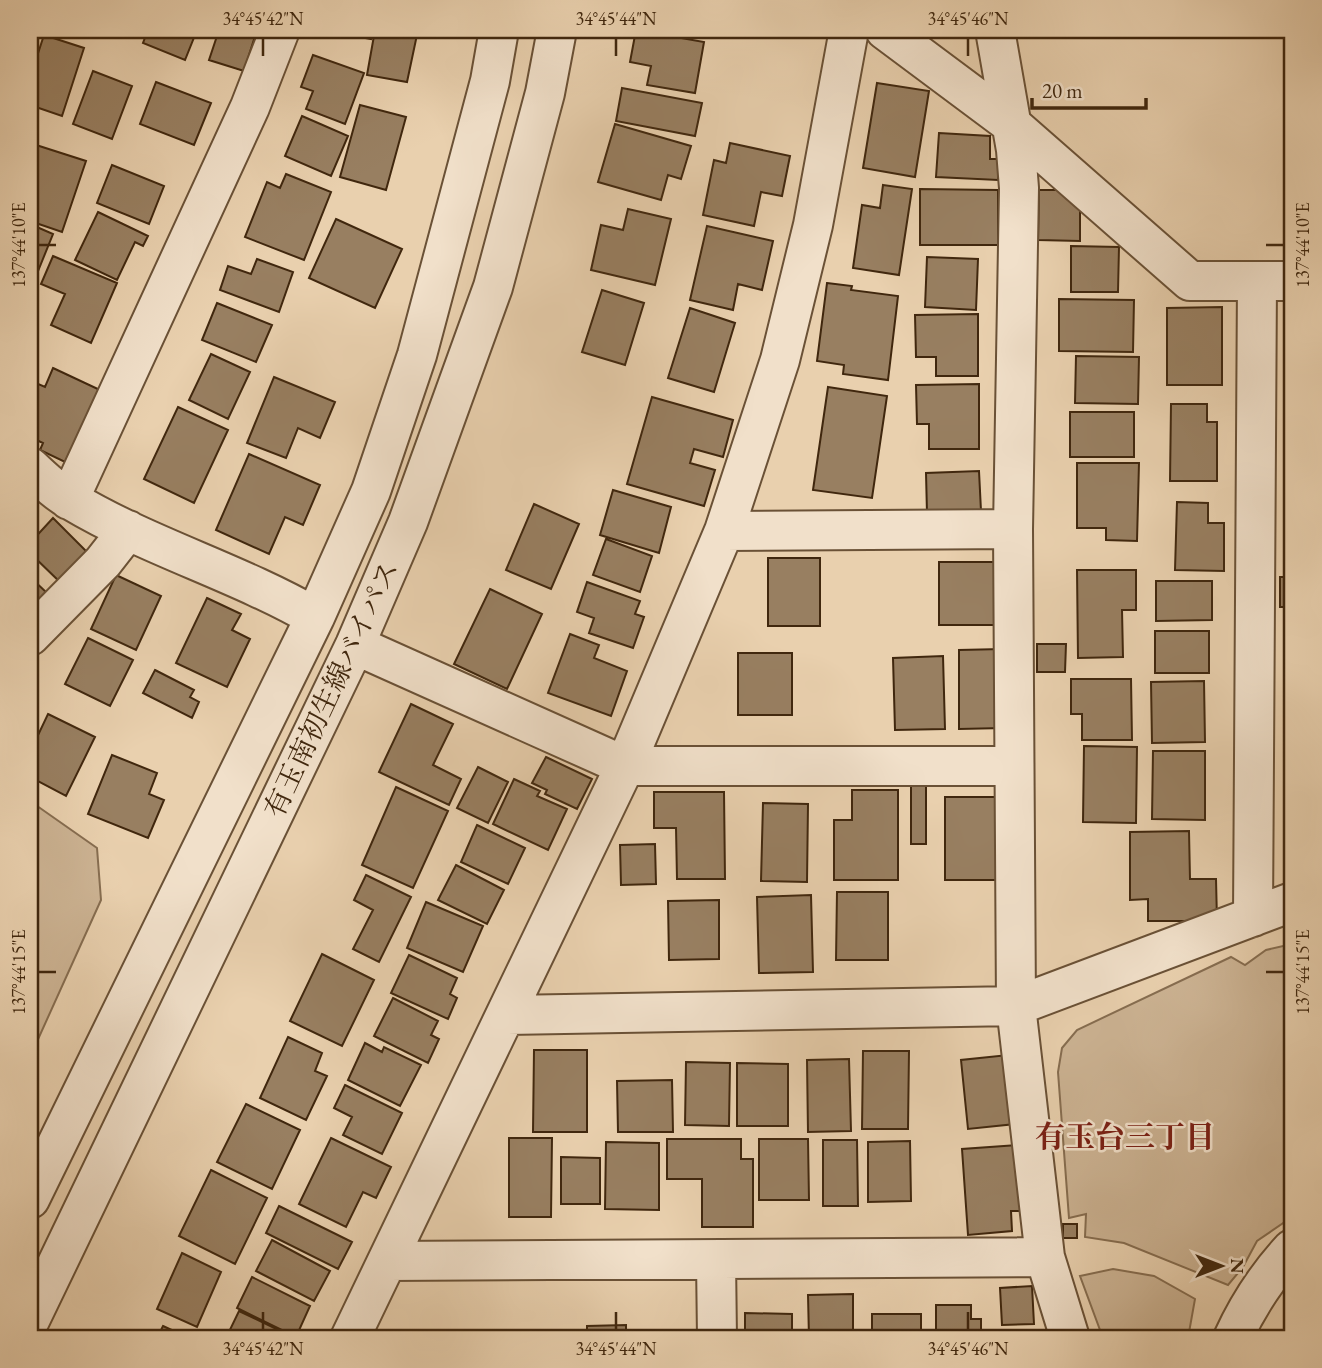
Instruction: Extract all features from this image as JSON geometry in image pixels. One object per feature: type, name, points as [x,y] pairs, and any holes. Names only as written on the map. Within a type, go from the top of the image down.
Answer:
[{"type":"street","points":[[69,500],[250,107],[280,30]]},
{"type":"street","name":"有玉南初生線バイパス","points":[[30,1199],[315,617],[370,491],[417,355],[490,81],[499,30]]},
{"type":"street","name":"有玉南初生線バイパス","points":[[30,1320],[355,645],[413,509],[493,287],[545,93],[556,30]]},
{"type":"street","points":[[350,1338],[625,766],[724,531],[780,360],[813,225],[849,30]]},
{"type":"street","points":[[885,30],[1011,124],[1190,281],[1274,281],[1253,917]]},
{"type":"street","points":[[995,30],[1019,188],[1013,529],[1016,1006],[1045,1257],[1070,1338]]},
{"type":"street","points":[[30,467],[69,500],[128,530],[277,595],[315,617]]},
{"type":"street","points":[[724,531],[1013,529]]},
{"type":"street","points":[[30,636],[103,562],[128,530]]},
{"type":"street","points":[[355,645],[625,766],[1014,766]]},
{"type":"street","points":[[506,1015],[1016,1006],[1292,902]]},
{"type":"street","points":[[1233,1338],[1247,1309],[1292,1249]]},
{"type":"street","points":[[388,1261],[1045,1257]]},
{"type":"street","points":[[716,1260],[717,1338]]},
{"type":"shaded area","points":[[30,801],[97,848],[101,900],[30,1057]]},
{"type":"shaded area","points":[[1292,944],[1292,1217],[1257,1241],[1243,1267],[1228,1285],[1124,1243],[1085,1237],[1086,1214],[1069,1218],[1058,1072],[1062,1048],[1077,1030],[1231,957],[1245,965],[1266,950]]},
{"type":"shaded area","points":[[1113,1269],[1154,1276],[1195,1299],[1188,1338],[1103,1338],[1080,1276]]},
{"type":"building","points":[[148,30],[197,30],[185,60],[143,43]]},
{"type":"building","points":[[219,30],[257,30],[244,71],[209,60]]},
{"type":"building","points":[[323,30],[373,30],[371,39]]},
{"type":"building","points":[[375,30],[418,30],[407,82],[367,75]]},
{"type":"building","points":[[636,30],[704,42],[695,93],[647,85],[651,66],[630,62]]},
{"type":"building","points":[[44,35],[84,48],[62,116],[30,105],[30,78]]},
{"type":"building","points":[[313,55],[364,73],[345,124],[306,109],[313,91],[301,87]]},
{"type":"building","points":[[93,71],[132,86],[112,139],[73,124]]},
{"type":"building","points":[[156,82],[211,103],[194,145],[140,124]]},
{"type":"building","points":[[877,83],[929,91],[915,177],[863,168]]},
{"type":"building","points":[[622,88],[702,103],[695,136],[616,121]]},
{"type":"building","points":[[360,105],[406,117],[386,190],[340,177]]},
{"type":"building","points":[[302,116],[348,136],[331,176],[285,156]]},
{"type":"building","points":[[615,124],[691,146],[681,179],[668,175],[661,200],[598,182]]},
{"type":"building","points":[[939,133],[990,136],[990,159],[999,159],[998,180],[936,177]]},
{"type":"building","points":[[730,143],[790,156],[782,196],[761,192],[754,226],[703,215],[714,160],[726,163]]},
{"type":"building","points":[[33,144],[86,161],[62,232],[30,221],[30,154]]},
{"type":"building","points":[[112,165],[164,186],[149,224],[97,203]]},
{"type":"building","points":[[286,174],[331,192],[304,260],[245,237],[267,182],[280,188]]},
{"type":"building","points":[[883,185],[912,189],[899,275],[853,268],[862,205],[880,208]]},
{"type":"building","points":[[920,189],[998,190],[998,245],[920,245]]},
{"type":"building","points":[[1039,190],[1061,190],[1080,208],[1080,241],[1038,240]]},
{"type":"building","points":[[628,209],[671,219],[655,285],[591,270],[601,225],[623,230]]},
{"type":"building","points":[[98,212],[148,236],[143,246],[135,242],[117,280],[75,260]]},
{"type":"building","points":[[336,219],[402,249],[375,308],[309,278]]},
{"type":"building","points":[[30,224],[53,234],[30,291]]},
{"type":"building","points":[[707,226],[773,241],[762,290],[738,284],[733,310],[690,300]]},
{"type":"building","points":[[1071,246],[1119,247],[1118,292],[1071,292]]},
{"type":"building","points":[[53,256],[117,283],[91,343],[51,325],[65,294],[41,284]]},
{"type":"building","points":[[927,257],[978,259],[976,310],[925,307]]},
{"type":"building","points":[[257,259],[293,272],[279,312],[220,290],[228,266],[251,274]]},
{"type":"building","points":[[827,283],[852,286],[851,290],[898,296],[888,380],[843,374],[844,365],[817,361]]},
{"type":"building","points":[[602,290],[644,303],[625,365],[582,352]]},
{"type":"building","points":[[1059,299],[1134,300],[1133,352],[1059,351]]},
{"type":"building","points":[[217,303],[272,325],[256,362],[202,340]]},
{"type":"building","points":[[1222,307],[1222,385],[1167,385],[1167,308]]},
{"type":"building","points":[[690,308],[735,323],[714,392],[668,378]]},
{"type":"building","points":[[978,314],[978,376],[936,376],[936,357],[916,357],[915,315]]},
{"type":"building","points":[[211,354],[250,372],[228,419],[189,400]]},
{"type":"building","points":[[1076,356],[1139,357],[1138,404],[1075,403]]},
{"type":"building","points":[[53,368],[100,390],[65,462],[40,450],[43,443],[30,437],[30,397],[36,383],[45,387]]},
{"type":"building","points":[[274,377],[335,402],[320,438],[298,428],[286,458],[247,443]]},
{"type":"building","points":[[979,384],[979,449],[929,449],[929,424],[917,424],[916,385]]},
{"type":"building","points":[[828,387],[887,396],[872,498],[813,490]]},
{"type":"building","points":[[652,397],[733,420],[723,457],[694,449],[690,463],[715,470],[704,506],[627,484]]},
{"type":"building","points":[[1171,404],[1207,404],[1207,422],[1217,422],[1217,481],[1170,481]]},
{"type":"building","points":[[178,407],[228,430],[194,503],[144,479]]},
{"type":"building","points":[[1070,412],[1134,412],[1134,457],[1070,457]]},
{"type":"building","points":[[249,454],[320,485],[303,525],[285,517],[269,554],[216,530]]},
{"type":"building","points":[[1077,463],[1139,463],[1137,541],[1106,540],[1106,528],[1077,528]]},
{"type":"building","points":[[979,471],[981,511],[927,513],[926,473]]},
{"type":"building","points":[[613,490],[671,507],[659,553],[600,535]]},
{"type":"building","points":[[1177,502],[1208,503],[1208,523],[1224,523],[1224,571],[1175,570]]},
{"type":"building","points":[[534,504],[579,524],[551,589],[506,570]]},
{"type":"building","points":[[53,518],[90,555],[62,584],[30,553],[30,543]]},
{"type":"building","points":[[606,539],[652,556],[640,592],[593,575]]},
{"type":"building","points":[[768,558],[820,558],[820,626],[768,626]]},
{"type":"building","points":[[939,562],[996,562],[996,625],[939,625]]},
{"type":"building","points":[[1077,570],[1136,570],[1136,610],[1122,610],[1123,657],[1078,658]]},
{"type":"building","points":[[116,575],[161,596],[136,650],[91,629]]},
{"type":"building","points":[[30,577],[46,592],[30,609]]},
{"type":"building","points":[[1280,577],[1292,577],[1292,607],[1280,607]]},
{"type":"building","points":[[1156,581],[1212,581],[1212,620],[1156,621]]},
{"type":"building","points":[[587,582],[640,601],[635,614],[644,617],[633,648],[589,633],[594,618],[577,612]]},
{"type":"building","points":[[490,589],[542,614],[507,689],[454,664]]},
{"type":"building","points":[[207,598],[241,614],[232,630],[250,639],[227,687],[176,663]]},
{"type":"building","points":[[1155,631],[1209,631],[1209,673],[1155,673]]},
{"type":"building","points":[[570,634],[599,645],[594,658],[627,671],[611,716],[548,693]]},
{"type":"building","points":[[88,638],[133,660],[110,706],[65,684]]},
{"type":"building","points":[[1037,644],[1066,644],[1065,672],[1037,672]]},
{"type":"building","points":[[1002,649],[1004,728],[959,729],[959,650]]},
{"type":"building","points":[[738,653],[792,653],[792,715],[738,715]]},
{"type":"building","points":[[943,656],[945,729],[895,730],[893,658]]},
{"type":"building","points":[[155,670],[194,690],[190,697],[199,702],[192,718],[143,693]]},
{"type":"building","points":[[1071,679],[1131,679],[1132,740],[1082,740],[1082,714],[1071,714]]},
{"type":"building","points":[[1204,681],[1205,742],[1152,743],[1151,682]]},
{"type":"building","points":[[411,704],[453,724],[433,765],[461,779],[449,805],[379,772]]},
{"type":"building","points":[[48,714],[95,737],[66,796],[30,777],[30,752]]},
{"type":"building","points":[[1084,746],[1137,747],[1136,823],[1083,822]]},
{"type":"building","points":[[1153,751],[1205,751],[1205,820],[1152,819]]},
{"type":"building","points":[[112,755],[157,773],[149,794],[164,800],[148,838],[88,814]]},
{"type":"building","points":[[546,757],[592,779],[577,809],[545,794],[547,790],[532,783]]},
{"type":"building","points":[[478,767],[508,782],[488,823],[457,808]]},
{"type":"building","points":[[514,779],[540,791],[537,796],[567,809],[548,850],[493,824]]},
{"type":"building","points":[[911,784],[926,784],[926,844],[911,844]]},
{"type":"building","points":[[396,787],[448,811],[413,888],[362,865]]},
{"type":"building","points":[[852,790],[898,790],[898,880],[834,880],[834,820],[852,820]]},
{"type":"building","points":[[654,792],[724,792],[725,879],[677,879],[676,828],[654,828]]},
{"type":"building","points":[[945,797],[1001,797],[1002,880],[945,880]]},
{"type":"building","points":[[763,803],[808,804],[807,882],[761,881]]},
{"type":"building","points":[[477,825],[525,848],[508,884],[461,862]]},
{"type":"building","points":[[1189,831],[1190,879],[1216,879],[1217,921],[1148,921],[1148,899],[1130,900],[1130,832]]},
{"type":"building","points":[[655,844],[656,884],[621,885],[620,845]]},
{"type":"building","points":[[456,865],[504,890],[487,924],[438,900]]},
{"type":"building","points":[[366,875],[411,897],[379,962],[353,949],[373,910],[354,900]]},
{"type":"building","points":[[837,892],[888,892],[888,960],[836,960]]},
{"type":"building","points":[[811,895],[813,972],[759,973],[757,897]]},
{"type":"building","points":[[719,900],[719,959],[669,960],[668,901]]},
{"type":"building","points":[[426,902],[483,926],[463,972],[407,948]]},
{"type":"building","points":[[322,954],[374,980],[342,1046],[290,1021]]},
{"type":"building","points":[[409,955],[457,978],[450,994],[457,998],[448,1019],[391,993]]},
{"type":"building","points":[[393,998],[438,1021],[431,1035],[439,1039],[428,1063],[374,1036]]},
{"type":"building","points":[[288,1037],[322,1053],[315,1071],[327,1076],[306,1120],[260,1098]]},
{"type":"building","points":[[365,1043],[382,1052],[384,1047],[421,1065],[400,1106],[348,1080]]},
{"type":"building","points":[[534,1050],[587,1050],[587,1132],[533,1132]]},
{"type":"building","points":[[863,1051],[909,1051],[908,1129],[862,1129]]},
{"type":"building","points":[[1008,1055],[1015,1124],[968,1129],[961,1060]]},
{"type":"building","points":[[849,1059],[851,1131],[808,1132],[807,1060]]},
{"type":"building","points":[[686,1062],[730,1063],[729,1126],[685,1125]]},
{"type":"building","points":[[737,1063],[788,1064],[788,1126],[737,1126]]},
{"type":"building","points":[[672,1080],[673,1132],[618,1132],[617,1081]]},
{"type":"building","points":[[345,1085],[402,1113],[382,1154],[343,1135],[352,1117],[334,1108]]},
{"type":"building","points":[[246,1104],[300,1130],[272,1189],[217,1162]]},
{"type":"building","points":[[331,1138],[391,1167],[376,1198],[363,1192],[346,1227],[299,1204]]},
{"type":"building","points":[[509,1138],[552,1138],[551,1217],[509,1217]]},
{"type":"building","points":[[667,1139],[741,1139],[741,1159],[753,1159],[753,1227],[702,1227],[702,1179],[667,1179]]},
{"type":"building","points":[[759,1139],[808,1139],[809,1200],[759,1200]]},
{"type":"building","points":[[823,1140],[857,1140],[858,1206],[823,1206]]},
{"type":"building","points":[[910,1141],[911,1201],[868,1202],[868,1142]]},
{"type":"building","points":[[606,1142],[659,1143],[659,1210],[605,1209]]},
{"type":"building","points":[[1018,1145],[1023,1211],[1011,1211],[1012,1231],[968,1235],[962,1149]]},
{"type":"building","points":[[561,1157],[600,1158],[600,1204],[561,1204]]},
{"type":"building","points":[[211,1170],[267,1198],[235,1264],[179,1236]]},
{"type":"building","points":[[279,1206],[352,1242],[338,1269],[266,1233]]},
{"type":"building","points":[[1063,1224],[1077,1224],[1077,1238],[1063,1238]]},
{"type":"building","points":[[272,1240],[330,1271],[314,1301],[256,1271]]},
{"type":"building","points":[[182,1253],[221,1272],[197,1327],[157,1309]]},
{"type":"building","points":[[252,1277],[310,1306],[296,1337],[237,1308]]},
{"type":"building","points":[[1032,1286],[1034,1324],[1002,1325],[1000,1288]]},
{"type":"building","points":[[853,1294],[853,1338],[809,1338],[808,1295]]},
{"type":"building","points":[[936,1305],[971,1305],[971,1319],[981,1319],[981,1338],[936,1338]]},
{"type":"building","points":[[239,1311],[295,1338],[226,1338]]},
{"type":"building","points":[[745,1313],[792,1314],[792,1338],[745,1338]]},
{"type":"building","points":[[872,1314],[921,1314],[921,1338],[872,1338]]},
{"type":"building","points":[[626,1325],[626,1338],[587,1338],[587,1326]]},
{"type":"building","points":[[163,1326],[189,1338],[157,1338]]},
{"type":"building","points":[[1051,1332],[1051,1338],[1008,1338],[1008,1333]]},
{"type":"district","name":"有玉台三丁目","points":[[1125,1137]]}]
